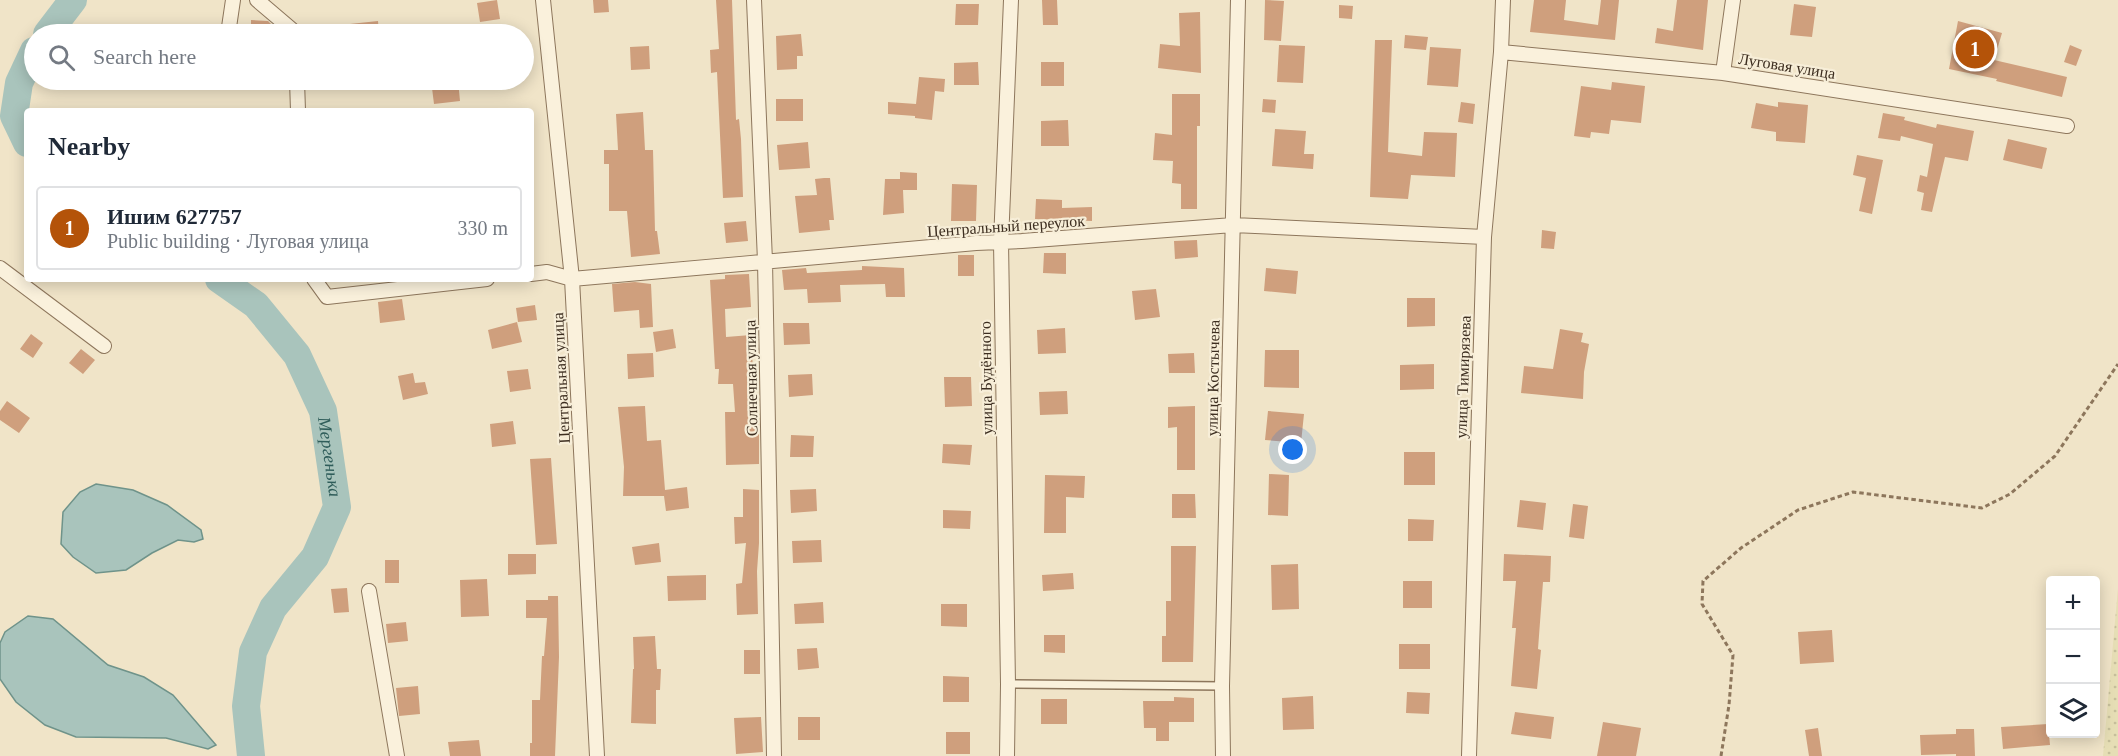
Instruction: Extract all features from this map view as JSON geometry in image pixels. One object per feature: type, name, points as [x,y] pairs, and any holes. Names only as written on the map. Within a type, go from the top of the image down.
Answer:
[{"type":"street","points":[[229,24],[233,0]]},
{"type":"street","points":[[257,0],[285,24]]},
{"type":"street","name":"Центральная улица","points":[[543,0],[572,279],[597,756]]},
{"type":"street","name":"Солнечная улица","points":[[754,0],[765,261],[774,756]]},
{"type":"street","name":"улица Будённого","points":[[1007,756],[1008,684],[1001,242],[1011,0]]},
{"type":"street","name":"улица Костычева","points":[[1222,756],[1238,0]]},
{"type":"street","name":"улица Тимирязева","points":[[1469,756],[1484,237],[1501,52],[1503,0]]},
{"type":"street","points":[[1723,73],[1733,0]]},
{"type":"street","name":"Луговая улица","points":[[1501,52],[1723,73],[2067,126]]},
{"type":"street","points":[[297,90],[298,108]]},
{"type":"street","name":"Центральный переулок","points":[[534,274],[547,272],[572,279],[976,243],[1233,225],[1484,237]]},
{"type":"street","points":[[0,268],[104,346]]},
{"type":"street","points":[[316,282],[327,297],[460,282]]},
{"type":"street","points":[[369,591],[397,756]]},
{"type":"lane","points":[[1008,684],[1222,686]]},
{"type":"path","points":[[1722,756],[1733,655],[1702,604],[1703,581],[1741,548],[1798,510],[1852,492],[1982,508],[2001,499],[2055,456],[2118,364]]},
{"type":"shaded area","points":[[2118,588],[2118,756],[2103,756]]},
{"type":"water","points":[[96,484],[133,490],[167,505],[201,530],[203,539],[194,542],[178,540],[126,570],[96,573],[73,557],[61,544],[63,512],[80,492]]},
{"type":"water","points":[[28,616],[53,619],[108,665],[144,677],[173,695],[216,745],[208,749],[166,738],[76,737],[45,725],[16,702],[0,679],[0,643],[5,632]]},
{"type":"building","points":[[497,0],[500,19],[480,22],[477,3]]},
{"type":"building","points":[[593,0],[608,0],[609,12],[594,13]]},
{"type":"building","points":[[716,0],[732,0],[736,120],[739,119],[741,139],[743,197],[723,198],[717,72],[711,73],[710,50],[719,49]]},
{"type":"building","points":[[1042,0],[1057,0],[1058,25],[1043,25]]},
{"type":"building","points":[[1265,0],[1284,1],[1281,41],[1264,40]]},
{"type":"building","points":[[1534,0],[1566,0],[1564,20],[1598,25],[1601,0],[1619,0],[1615,40],[1530,32]]},
{"type":"building","points":[[1677,0],[1708,0],[1703,50],[1655,43],[1657,28],[1673,31]]},
{"type":"building","points":[[956,4],[979,4],[978,25],[955,25]]},
{"type":"building","points":[[1794,4],[1816,7],[1812,37],[1790,35]]},
{"type":"building","points":[[1339,5],[1353,6],[1352,19],[1339,18]]},
{"type":"building","points":[[1200,12],[1201,73],[1158,68],[1160,44],[1180,46],[1179,13]]},
{"type":"building","points":[[251,20],[268,21],[271,24],[251,24]]},
{"type":"building","points":[[378,21],[378,24],[350,24]]},
{"type":"building","points":[[1958,21],[2002,33],[1994,60],[2067,77],[2062,97],[1996,81],[1997,79],[1949,69]]},
{"type":"building","points":[[801,34],[803,56],[797,56],[797,69],[777,70],[776,36]]},
{"type":"building","points":[[1405,35],[1428,37],[1426,50],[1404,48]]},
{"type":"building","points":[[1375,40],[1392,40],[1388,152],[1422,156],[1424,132],[1457,133],[1455,177],[1411,175],[1408,199],[1370,197]]},
{"type":"building","points":[[1279,45],[1305,46],[1303,83],[1277,82]]},
{"type":"building","points":[[2070,45],[2082,50],[2076,66],[2064,62]]},
{"type":"building","points":[[649,46],[650,69],[631,70],[630,47]]},
{"type":"building","points":[[1430,47],[1461,49],[1458,87],[1427,85]]},
{"type":"building","points":[[978,62],[979,85],[954,85],[954,63]]},
{"type":"building","points":[[1041,62],[1064,62],[1064,86],[1041,86]]},
{"type":"building","points":[[919,77],[945,79],[944,92],[935,91],[932,120],[888,114],[888,102],[916,104]]},
{"type":"building","points":[[1612,82],[1645,86],[1641,123],[1611,120],[1609,134],[1591,132],[1590,138],[1574,136],[1581,86],[1611,90]]},
{"type":"building","points":[[432,90],[459,90],[460,101],[434,104]]},
{"type":"building","points":[[1172,94],[1200,94],[1200,126],[1197,126],[1197,209],[1181,209],[1181,184],[1172,183],[1173,161],[1153,160],[1155,133],[1172,135]]},
{"type":"building","points":[[776,99],[803,99],[803,121],[776,121]]},
{"type":"building","points":[[1263,99],[1276,100],[1275,113],[1262,112]]},
{"type":"building","points":[[1461,102],[1475,104],[1473,124],[1458,122]]},
{"type":"building","points":[[1778,102],[1808,105],[1805,143],[1776,141],[1776,132],[1751,128],[1756,103],[1778,107]]},
{"type":"building","points":[[643,112],[645,150],[653,150],[655,231],[657,231],[660,254],[631,257],[627,211],[609,211],[609,164],[604,164],[604,150],[618,150],[616,114]]},
{"type":"building","points":[[1883,113],[1905,117],[1904,120],[1936,128],[1937,124],[1974,131],[1968,161],[1945,157],[1932,212],[1921,210],[1924,193],[1917,191],[1920,175],[1927,177],[1933,144],[1901,136],[1900,141],[1878,138]]},
{"type":"building","points":[[1068,120],[1069,146],[1041,146],[1041,121]]},
{"type":"building","points":[[1275,129],[1306,131],[1304,154],[1314,154],[1313,169],[1272,166]]},
{"type":"building","points":[[2008,139],[2047,148],[2042,169],[2003,160]]},
{"type":"building","points":[[808,142],[810,168],[779,170],[777,145]]},
{"type":"building","points":[[1857,155],[1883,160],[1872,214],[1859,211],[1866,178],[1853,175]]},
{"type":"building","points":[[900,172],[917,173],[917,190],[903,190],[904,213],[883,215],[885,179],[900,179]]},
{"type":"building","points":[[830,178],[834,220],[829,220],[830,230],[799,233],[795,196],[817,195],[815,179]]},
{"type":"building","points":[[952,184],[977,185],[976,221],[951,221]]},
{"type":"building","points":[[1036,199],[1062,200],[1062,208],[1092,207],[1092,221],[1035,219]]},
{"type":"building","points":[[746,221],[748,241],[726,243],[724,223]]},
{"type":"building","points":[[1542,230],[1556,232],[1554,249],[1541,248]]},
{"type":"building","points":[[1197,240],[1198,257],[1175,259],[1174,241]]},
{"type":"building","points":[[1044,253],[1066,253],[1066,274],[1043,273]]},
{"type":"building","points":[[958,255],[974,255],[974,276],[958,276]]},
{"type":"building","points":[[862,266],[904,268],[905,297],[886,297],[885,284],[840,285],[841,302],[808,303],[807,289],[784,290],[782,270],[806,268],[807,273],[862,270]]},
{"type":"building","points":[[1266,268],[1298,271],[1296,294],[1264,291]]},
{"type":"building","points":[[749,274],[751,307],[725,309],[726,337],[751,335],[756,421],[759,421],[759,464],[726,465],[725,412],[735,412],[733,384],[718,384],[719,369],[715,369],[710,280],[725,279],[725,275]]},
{"type":"building","points":[[635,282],[651,284],[653,327],[640,328],[639,310],[614,312],[612,284]]},
{"type":"building","points":[[1156,289],[1160,317],[1135,320],[1132,291]]},
{"type":"building","points":[[1407,298],[1435,298],[1435,326],[1407,327]]},
{"type":"building","points":[[402,299],[405,320],[380,323],[378,302]]},
{"type":"building","points":[[535,305],[537,320],[518,322],[516,308]]},
{"type":"building","points":[[517,322],[522,342],[492,349],[488,330]]},
{"type":"building","points":[[783,323],[809,323],[810,344],[784,345]]},
{"type":"building","points":[[1065,328],[1066,353],[1038,354],[1037,330]]},
{"type":"building","points":[[673,329],[676,348],[656,352],[653,332]]},
{"type":"building","points":[[1560,329],[1583,333],[1581,342],[1589,344],[1584,372],[1583,399],[1521,393],[1524,366],[1553,369]]},
{"type":"building","points":[[31,334],[43,343],[33,358],[20,349]]},
{"type":"building","points":[[81,349],[95,360],[83,374],[69,363]]},
{"type":"building","points":[[1265,350],[1299,350],[1299,388],[1264,387]]},
{"type":"building","points":[[653,353],[654,377],[628,379],[627,354]]},
{"type":"building","points":[[1194,353],[1195,373],[1169,373],[1168,354]]},
{"type":"building","points":[[1434,364],[1434,389],[1400,390],[1400,365]]},
{"type":"building","points":[[528,369],[531,389],[510,392],[507,371]]},
{"type":"building","points":[[413,373],[415,383],[425,382],[428,394],[403,400],[398,376]]},
{"type":"building","points":[[812,374],[813,395],[789,397],[788,375]]},
{"type":"building","points":[[944,377],[971,377],[972,406],[945,407]]},
{"type":"building","points":[[1067,391],[1068,414],[1040,415],[1039,392]]},
{"type":"building","points":[[7,401],[30,418],[19,433],[0,420],[0,411]]},
{"type":"building","points":[[645,406],[647,441],[661,440],[665,490],[687,487],[689,508],[666,511],[664,496],[623,496],[624,467],[618,407]]},
{"type":"building","points":[[1195,406],[1195,470],[1177,470],[1177,427],[1168,428],[1168,407]]},
{"type":"building","points":[[1268,411],[1304,414],[1301,443],[1265,440]]},
{"type":"building","points":[[513,421],[516,444],[492,447],[490,424]]},
{"type":"building","points":[[791,435],[814,436],[813,457],[790,457]]},
{"type":"building","points":[[943,444],[972,445],[970,465],[942,463]]},
{"type":"building","points":[[1404,452],[1435,452],[1435,485],[1404,485]]},
{"type":"building","points":[[551,458],[557,544],[536,545],[530,459]]},
{"type":"building","points":[[1269,474],[1289,475],[1288,516],[1268,515]]},
{"type":"building","points":[[1045,475],[1085,476],[1084,498],[1066,497],[1066,533],[1044,533]]},
{"type":"building","points":[[743,489],[759,490],[758,614],[737,615],[736,584],[742,583],[746,543],[735,544],[734,517],[743,517]]},
{"type":"building","points":[[816,489],[817,511],[791,513],[790,490]]},
{"type":"building","points":[[1172,494],[1195,494],[1196,518],[1172,518]]},
{"type":"building","points":[[1520,500],[1546,503],[1543,530],[1517,527]]},
{"type":"building","points":[[1573,504],[1588,506],[1584,539],[1569,537]]},
{"type":"building","points":[[943,510],[971,511],[970,529],[943,528]]},
{"type":"building","points":[[1408,519],[1434,520],[1433,541],[1408,541]]},
{"type":"building","points":[[821,540],[822,562],[793,563],[792,541]]},
{"type":"building","points":[[659,543],[661,562],[635,565],[632,547]]},
{"type":"building","points":[[1171,546],[1196,546],[1193,662],[1162,662],[1162,636],[1166,636],[1166,601],[1171,601]]},
{"type":"building","points":[[508,554],[536,554],[536,574],[508,575]]},
{"type":"building","points":[[1504,554],[1551,556],[1550,582],[1543,582],[1538,649],[1541,650],[1537,689],[1511,686],[1516,628],[1512,628],[1516,581],[1503,581]]},
{"type":"building","points":[[385,560],[399,560],[399,583],[385,583]]},
{"type":"building","points":[[1298,564],[1299,609],[1272,610],[1271,565]]},
{"type":"building","points":[[1073,573],[1074,589],[1043,591],[1042,575]]},
{"type":"building","points":[[706,575],[706,600],[668,601],[667,576]]},
{"type":"building","points":[[487,579],[489,616],[461,617],[460,580]]},
{"type":"building","points":[[1403,581],[1432,581],[1432,608],[1403,608]]},
{"type":"building","points":[[347,588],[349,612],[334,613],[331,589]]},
{"type":"building","points":[[548,596],[558,596],[559,657],[555,756],[530,756],[532,700],[540,700],[547,618],[526,618],[526,600],[548,600]]},
{"type":"building","points":[[823,602],[824,623],[795,624],[794,604]]},
{"type":"building","points":[[941,604],[967,604],[967,627],[941,626]]},
{"type":"building","points":[[406,622],[408,641],[388,643],[386,624]]},
{"type":"building","points":[[1832,630],[1834,662],[1800,664],[1798,632]]},
{"type":"building","points":[[1044,635],[1065,635],[1065,653],[1044,652]]},
{"type":"building","points":[[655,636],[657,669],[661,669],[660,690],[656,690],[656,724],[631,723],[633,637]]},
{"type":"building","points":[[1399,644],[1430,644],[1430,669],[1399,669]]},
{"type":"building","points":[[817,648],[819,668],[798,670],[797,649]]},
{"type":"building","points":[[744,650],[760,650],[760,674],[744,674]]},
{"type":"building","points":[[943,676],[969,677],[969,702],[943,702]]},
{"type":"building","points":[[418,686],[420,714],[399,716],[396,688]]},
{"type":"building","points":[[1407,692],[1430,693],[1429,714],[1406,713]]},
{"type":"building","points":[[1313,696],[1314,729],[1283,730],[1282,698]]},
{"type":"building","points":[[1174,697],[1194,698],[1194,722],[1169,722],[1169,741],[1156,741],[1156,728],[1144,728],[1143,701],[1174,701]]},
{"type":"building","points":[[1041,699],[1067,699],[1067,724],[1041,724]]},
{"type":"building","points":[[1515,712],[1554,717],[1551,739],[1511,734]]},
{"type":"building","points":[[761,717],[763,752],[736,754],[734,718]]},
{"type":"building","points":[[798,717],[820,717],[820,740],[798,740]]},
{"type":"building","points":[[1603,722],[1641,728],[1636,756],[1597,756]]},
{"type":"building","points":[[2046,724],[2046,738],[2049,738],[2050,745],[2003,749],[2001,727]]},
{"type":"building","points":[[1818,728],[1822,756],[1809,756],[1805,730]]},
{"type":"building","points":[[1956,729],[1974,729],[1975,756],[1921,755],[1920,735],[1956,734]]},
{"type":"building","points":[[946,732],[970,732],[970,754],[946,754]]},
{"type":"building","points":[[479,740],[481,756],[450,756],[448,742]]},
{"type":"waterway","name":"Мергенька","points":[[55,24],[73,0]]},
{"type":"waterway","name":"Мергенька","points":[[24,72],[19,83],[14,116],[24,137]]},
{"type":"waterway","name":"Мергенька","points":[[223,282],[256,305],[297,355],[323,411],[337,507],[315,557],[273,608],[253,652],[246,706],[251,756]]},
{"type":"place","name":"Ишим 627757","points":[[1975,49]]}]
